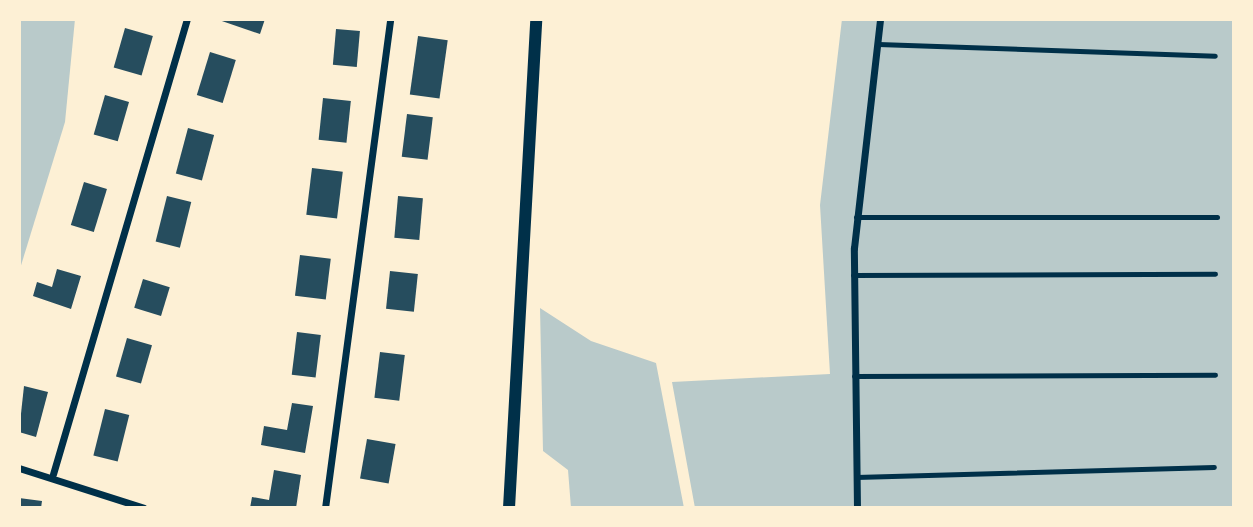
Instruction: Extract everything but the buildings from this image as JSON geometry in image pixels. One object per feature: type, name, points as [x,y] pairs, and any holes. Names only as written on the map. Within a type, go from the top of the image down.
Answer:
[{"type":"street","points":[[53,474],[187,19]]},
{"type":"street","points":[[325,508],[390,19]]},
{"type":"street","points":[[509,508],[536,19]]},
{"type":"street","points":[[857,508],[853,275],[856,217],[880,19]]},
{"type":"street","points":[[19,468],[53,474],[144,508]]},
{"type":"lane","points":[[878,44],[1215,56]]},
{"type":"lane","points":[[856,217],[1217,217]]},
{"type":"lane","points":[[853,275],[1215,274]]},
{"type":"lane","points":[[853,376],[1214,375]]},
{"type":"lane","points":[[856,477],[1214,467]]},
{"type":"shaded area","points":[[19,19],[75,19],[65,122],[19,272]]},
{"type":"shaded area","points":[[842,19],[1234,19],[1234,508],[695,508],[672,382],[830,374],[820,205]]},
{"type":"shaded area","points":[[540,308],[591,341],[656,363],[684,508],[571,508],[568,470],[543,451]]}]
